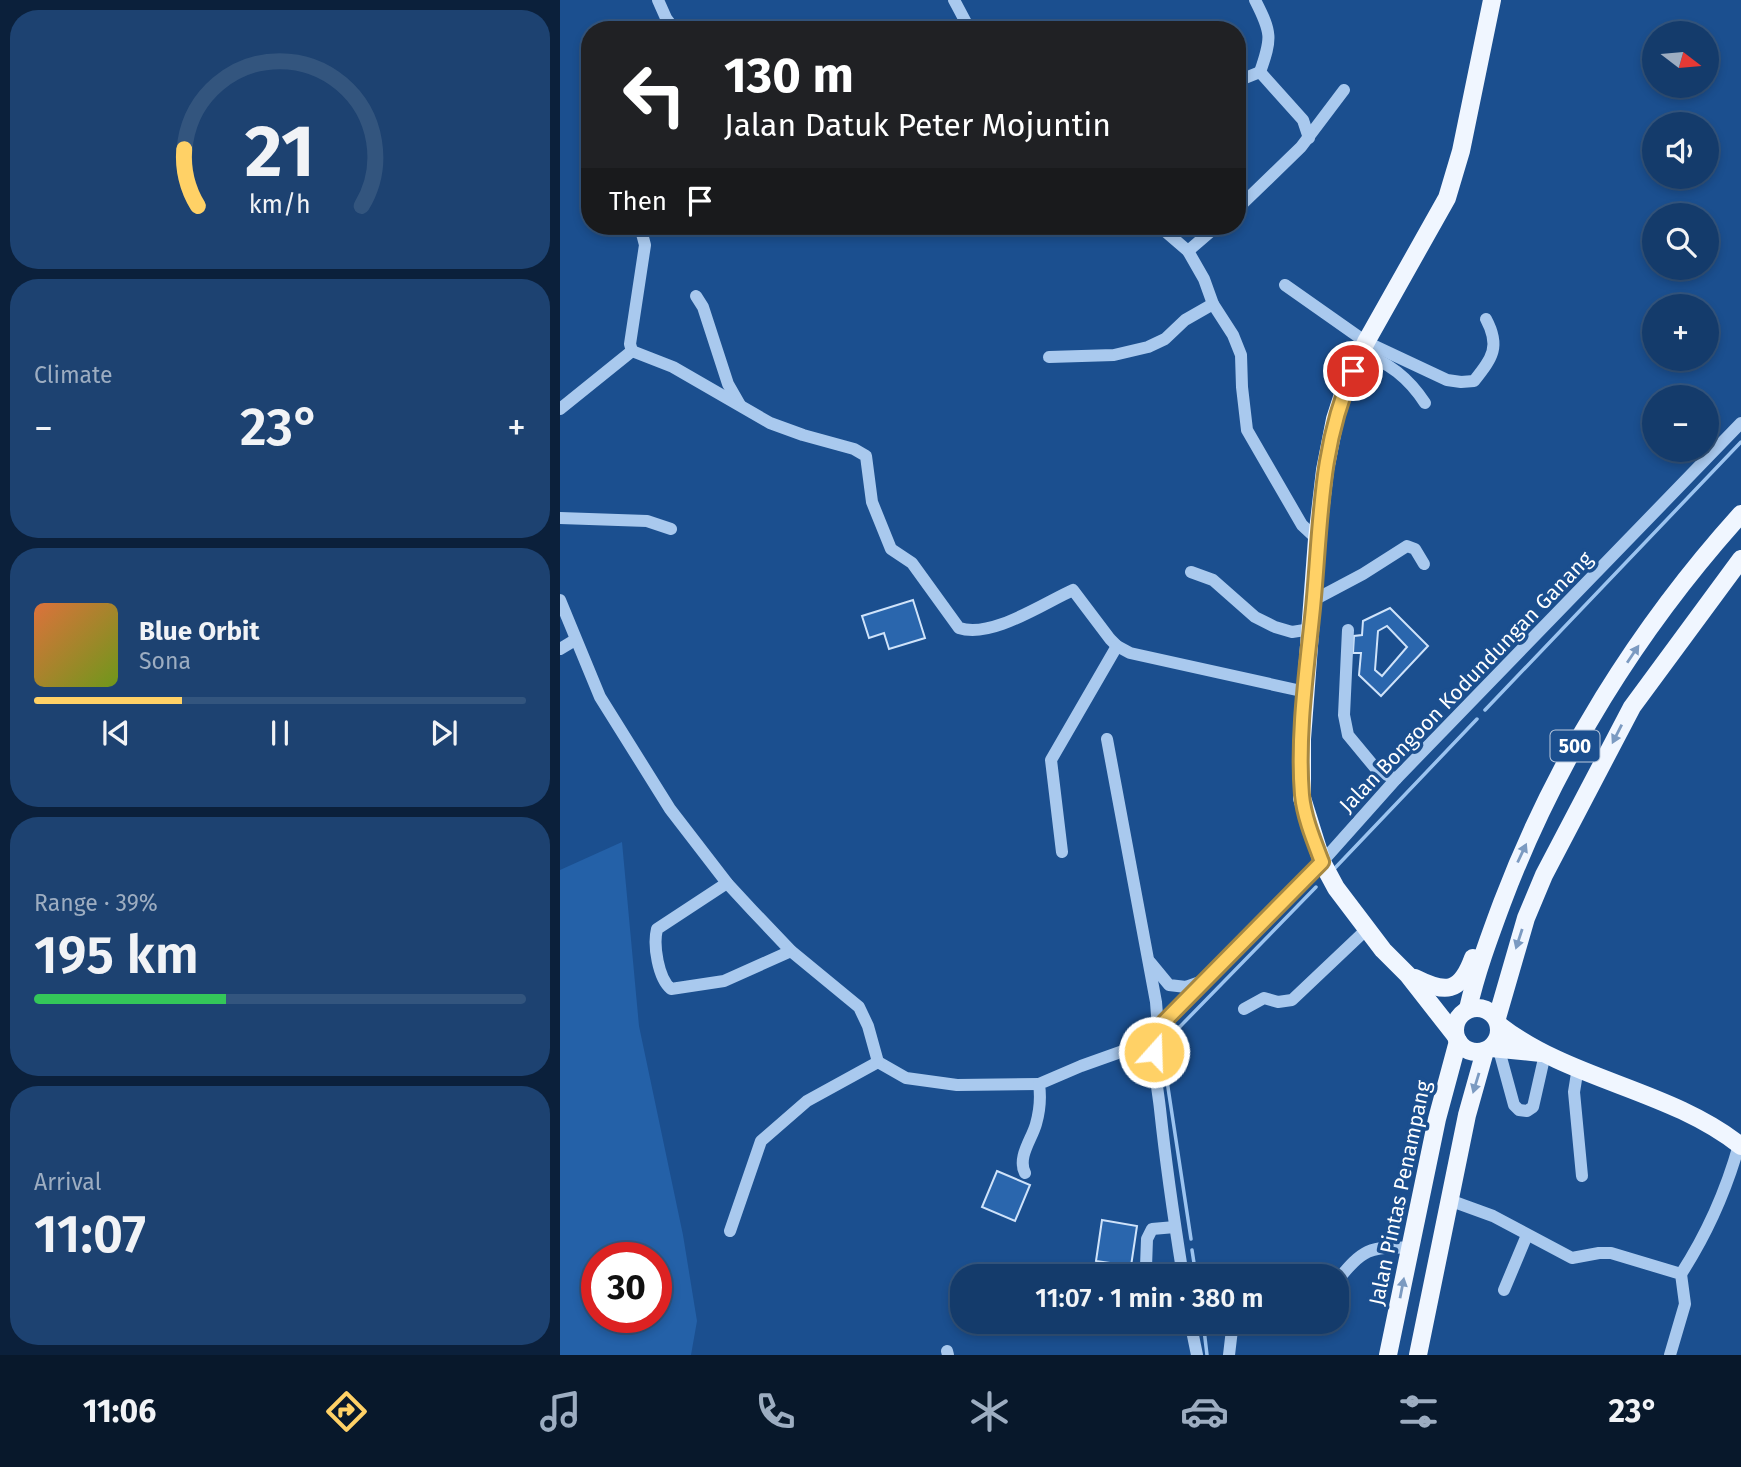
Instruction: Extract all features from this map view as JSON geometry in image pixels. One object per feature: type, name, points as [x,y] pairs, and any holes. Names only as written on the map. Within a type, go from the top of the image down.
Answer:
[{"type":"main road","points":[[1492,0],[1463,141],[1447,198],[1363,348],[1335,419],[1325,470],[1317,539],[1302,739],[1302,798],[1322,862],[1336,888],[1383,950],[1408,975],[1467,1050],[1479,1053],[1492,1050],[1543,1054]]},
{"type":"main road","name":"500","points":[[1457,1038],[1457,1021],[1468,1009],[1479,969],[1509,885],[1562,769],[1588,723],[1652,625],[1714,543],[1741,514]]},
{"type":"main road","name":"500","points":[[1418,1355],[1466,1115],[1499,1038],[1498,1022],[1511,964],[1531,907],[1632,707],[1741,559]]},
{"type":"main road","points":[[1408,975],[1443,989],[1457,985],[1469,970],[1497,899],[1509,885]]},
{"type":"main road","points":[[1468,1009],[1487,1010],[1498,1022],[1543,1054],[1702,1119],[1740,1146]]},
{"type":"main road","name":"Jalan Pintas Penampang","points":[[1388,1355],[1437,1119],[1457,1038]]},
{"type":"street","points":[[658,0],[670,21]]},
{"type":"street","points":[[954,0],[965,21]]},
{"type":"street","points":[[1246,78],[1260,72],[1270,42],[1268,29],[1255,0]]},
{"type":"street","points":[[1260,72],[1303,120],[1309,138]]},
{"type":"street","points":[[1246,201],[1309,138],[1344,90]]},
{"type":"street","points":[[632,351],[630,344],[645,245],[642,235]]},
{"type":"street","points":[[1169,235],[1188,251],[1204,279],[1213,304],[1238,346],[1244,415],[1250,437],[1302,525],[1317,539]]},
{"type":"street","points":[[1188,251],[1207,235]]},
{"type":"street","points":[[1285,285],[1389,366],[1416,390],[1425,402]]},
{"type":"street","points":[[696,296],[703,307],[728,384],[740,405]]},
{"type":"street","points":[[1049,357],[1114,355],[1148,347],[1165,339],[1185,320],[1213,304]]},
{"type":"street","points":[[1363,348],[1447,380],[1461,383],[1474,381],[1487,365],[1495,341],[1486,319]]},
{"type":"street","points":[[632,351],[673,367],[783,428],[854,449],[866,456],[872,502],[891,550],[912,563],[959,628],[971,632],[996,627],[1073,590],[1117,646],[1129,653],[1306,692]]},
{"type":"street","points":[[560,408],[632,351]]},
{"type":"street","name":"Jalan Bongoon Kodundungan Ganang","points":[[1156,1034],[1205,980],[1322,862],[1396,779],[1741,423]]},
{"type":"street","points":[[560,518],[647,521],[671,530]]},
{"type":"street","points":[[1314,600],[1408,546],[1415,549],[1424,564]]},
{"type":"street","points":[[1191,572],[1213,580],[1255,617],[1275,627],[1292,632],[1311,629]]},
{"type":"street","points":[[560,600],[600,697],[663,798],[727,883],[791,951],[859,1007],[878,1062],[906,1078],[957,1085],[1039,1084],[1156,1034]]},
{"type":"street","points":[[1348,630],[1344,715],[1348,735],[1377,770],[1396,779]]},
{"type":"street","points":[[560,649],[575,640]]},
{"type":"street","points":[[1062,852],[1051,760],[1117,646]]},
{"type":"street","points":[[1107,739],[1148,958],[1156,1034],[1154,1072],[1181,1264]]},
{"type":"street","points":[[727,883],[657,929],[653,943],[665,984],[671,989],[715,983],[791,951]]},
{"type":"street","points":[[1244,1009],[1264,998],[1279,1002],[1292,1000],[1367,929]]},
{"type":"street","points":[[1148,958],[1169,985],[1186,987],[1205,980]]},
{"type":"street","points":[[1492,1050],[1514,1105],[1519,1110],[1527,1111],[1533,1107],[1543,1054]]},
{"type":"street","points":[[730,1231],[761,1141],[807,1101],[878,1062]]},
{"type":"street","points":[[1578,1067],[1574,1092],[1582,1176]]},
{"type":"street","points":[[1025,1172],[1021,1166],[1036,1125],[1041,1098],[1039,1084]]},
{"type":"street","points":[[1670,1355],[1685,1304],[1681,1274],[1697,1250],[1713,1217],[1740,1146]]},
{"type":"street","points":[[1449,1200],[1493,1216],[1572,1258],[1599,1253],[1611,1254],[1681,1274]]},
{"type":"street","points":[[1146,1264],[1147,1239],[1152,1228],[1175,1227]]},
{"type":"street","points":[[1504,1290],[1527,1235]]},
{"type":"street","points":[[1349,1268],[1372,1249],[1410,1248]]},
{"type":"street","points":[[1193,1334],[1197,1355]]},
{"type":"street","points":[[1229,1355],[1231,1334]]},
{"type":"shaded area","points":[[622,842],[639,1026],[683,1235],[697,1321],[691,1355],[560,1355],[560,870]]},
{"type":"building","points":[[913,600],[925,638],[889,649],[884,633],[869,638],[862,616]]},
{"type":"building","points":[[1390,608],[1428,646],[1381,696],[1359,675],[1361,653],[1353,653],[1354,636],[1362,635],[1363,621]],"holes":[[[1387,626],[1407,647],[1382,676],[1375,670],[1378,631]]]},
{"type":"building","points":[[997,1171],[1030,1185],[1015,1221],[982,1207]]},
{"type":"building","points":[[1102,1220],[1137,1226],[1131,1264],[1096,1261]]},
{"type":"waterway","points":[[1485,710],[1741,442]]},
{"type":"waterway","points":[[1335,868],[1477,719]]},
{"type":"waterway","points":[[1191,1239],[1162,1048],[1316,887]]},
{"type":"waterway","points":[[1192,1250],[1194,1264]]},
{"type":"waterway","points":[[1205,1334],[1207,1355]]},
{"type":"route","points":[[1154,1052],[1158,1028],[1322,862],[1302,798],[1302,739],[1325,470],[1335,419],[1353,371]]}]
